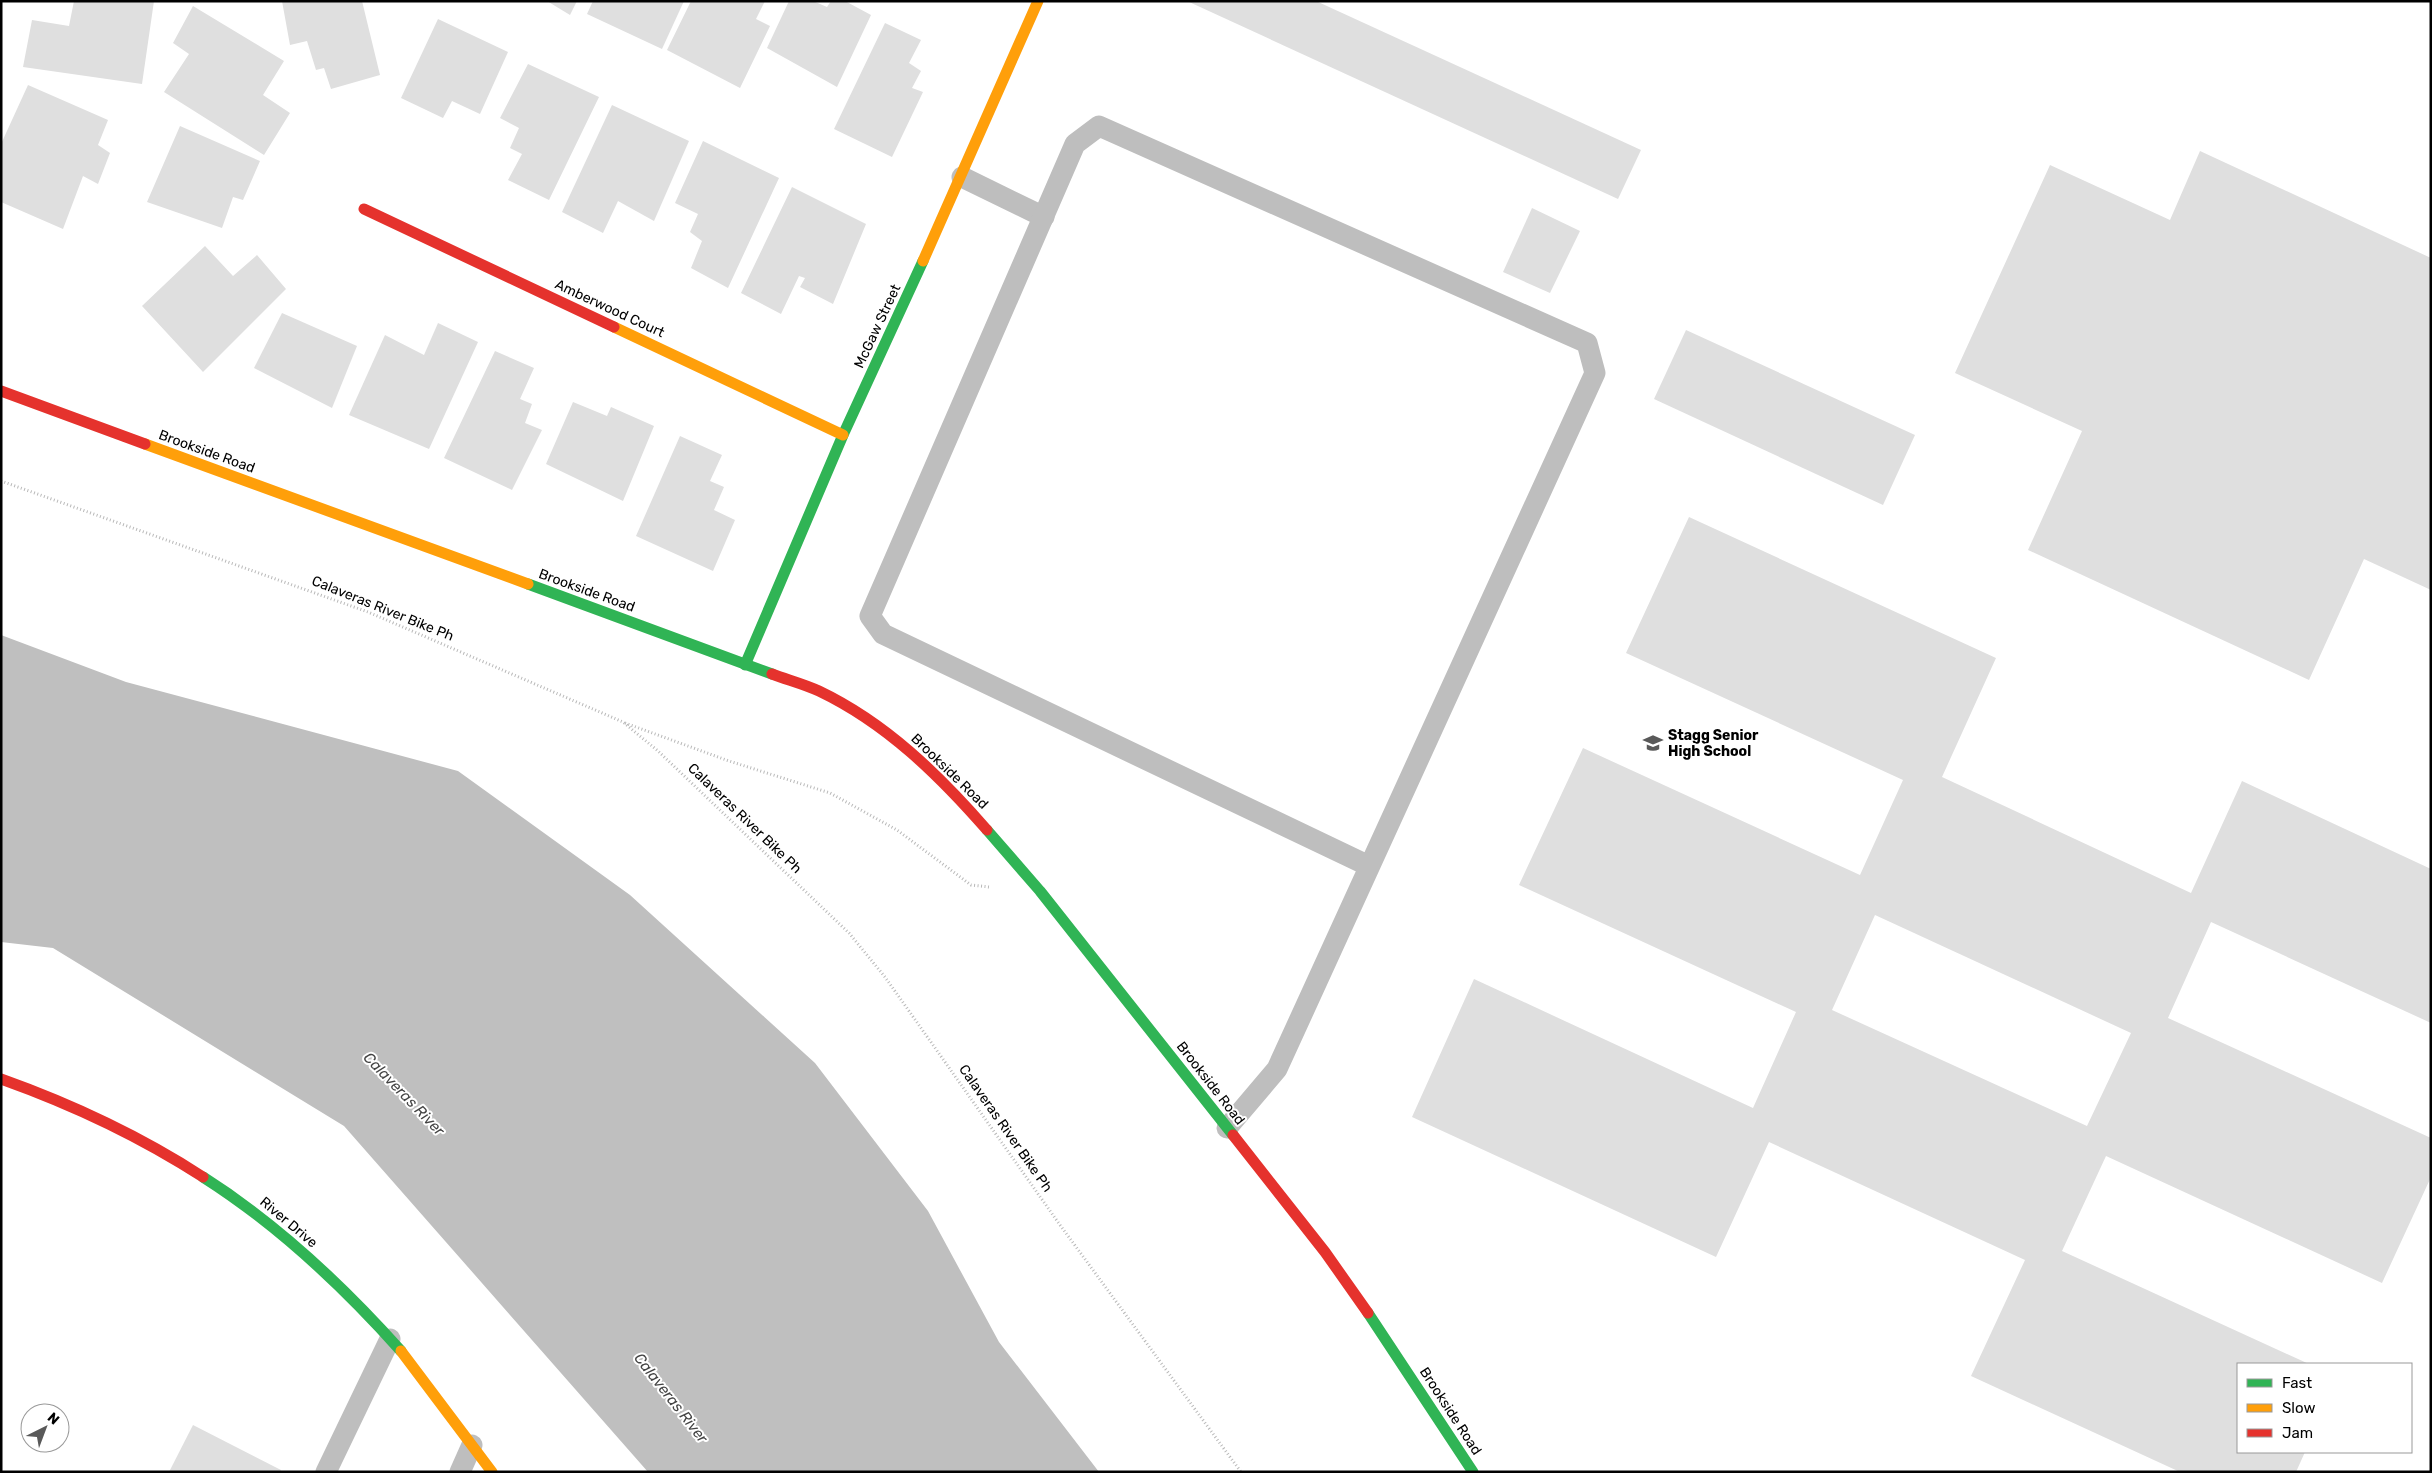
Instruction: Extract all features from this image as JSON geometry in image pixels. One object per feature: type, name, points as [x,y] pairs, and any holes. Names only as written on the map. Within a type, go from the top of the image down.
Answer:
[{"type":"street","name":"McGaw Street","points":[[745,665],[843,435],[962,177],[1038,1]]},
{"type":"street","name":"Amberwood Court","points":[[364,209],[843,435]]},
{"type":"street","name":"Brookside Road","points":[[1,391],[819,691],[872,722],[916,755],[970,808],[1040,891],[1325,1252],[1389,1342],[1473,1472]]},
{"type":"street","name":"River Drive","points":[[1,1079],[89,1111],[177,1158],[244,1204],[322,1270],[390,1339],[426,1381],[492,1472]]},
{"type":"lane","points":[[1228,1128],[1277,1069],[1595,373],[1587,343],[1099,126],[1075,144],[870,616],[883,634],[1369,866]]},
{"type":"lane","points":[[962,177],[1044,217]]},
{"type":"lane","points":[[326,1472],[390,1339]]},
{"type":"lane","points":[[460,1472],[472,1445]]},
{"type":"path","name":"Calaveras River Bike Ph","points":[[1,481],[368,612],[622,722],[658,751],[849,933],[886,977],[1066,1233],[1241,1472]]},
{"type":"path","points":[[622,722],[729,761],[830,793],[897,830],[971,885],[990,887]]},
{"type":"water","name":"Calaveras River","points":[[1,635],[126,682],[458,771],[630,895],[815,1063],[928,1211],[999,1342],[1099,1472],[648,1472],[344,1126],[53,948],[1,942]]},
{"type":"building","points":[[74,1],[154,1],[142,84],[23,67],[32,20],[69,26]]},
{"type":"building","points":[[282,1],[362,1],[380,75],[331,89],[324,68],[316,70],[307,41],[290,45]]},
{"type":"building","points":[[547,1],[577,1],[570,15]]},
{"type":"building","points":[[593,1],[684,1],[662,49],[587,14]]},
{"type":"building","points":[[691,1],[765,1],[756,19],[770,26],[740,88],[667,50]]},
{"type":"building","points":[[789,1],[813,1],[827,7],[831,1],[845,1],[871,15],[837,87],[767,48]]},
{"type":"building","points":[[1187,1],[1316,1],[1641,150],[1618,199]]},
{"type":"building","points":[[193,6],[284,61],[263,95],[290,113],[264,155],[164,92],[189,54],[173,43]]},
{"type":"building","points":[[438,19],[508,52],[480,114],[452,101],[443,118],[401,98]]},
{"type":"building","points":[[885,23],[921,40],[909,63],[921,71],[912,88],[923,92],[892,157],[834,129]]},
{"type":"building","points":[[528,64],[599,97],[549,200],[508,180],[522,154],[510,148],[519,128],[500,118]]},
{"type":"building","points":[[28,85],[108,120],[98,145],[110,153],[98,184],[83,176],[63,229],[1,202],[1,144]]},
{"type":"building","points":[[612,105],[689,141],[654,221],[618,201],[603,233],[562,212]]},
{"type":"building","points":[[180,126],[260,161],[243,200],[233,197],[222,228],[147,202]]},
{"type":"building","points":[[703,141],[779,178],[728,288],[691,268],[702,241],[690,232],[698,214],[675,203]]},
{"type":"building","points":[[2200,151],[2431,258],[2431,590],[2364,559],[2309,680],[2028,550],[2082,431],[1955,373],[2050,165],[2170,220]]},
{"type":"building","points":[[792,187],[866,224],[833,304],[800,287],[805,278],[799,276],[781,314],[741,293]]},
{"type":"building","points":[[1532,208],[1580,231],[1550,293],[1503,272]]},
{"type":"building","points":[[205,246],[233,276],[257,255],[286,289],[203,372],[142,306]]},
{"type":"building","points":[[282,313],[357,346],[332,408],[254,368]]},
{"type":"building","points":[[438,323],[478,342],[429,449],[349,415],[385,335],[424,355]]},
{"type":"building","points":[[1686,330],[1915,435],[1883,505],[1654,399]]},
{"type":"building","points":[[495,351],[534,368],[520,399],[532,404],[525,423],[542,430],[512,490],[444,458]]},
{"type":"building","points":[[573,402],[607,416],[611,407],[654,426],[623,501],[546,464]]},
{"type":"building","points":[[680,436],[722,455],[710,481],[724,487],[714,510],[735,520],[713,571],[636,536]]},
{"type":"building","points":[[1689,517],[1996,658],[1942,777],[2191,893],[2242,781],[2431,869],[2431,1023],[2211,922],[2168,1018],[2431,1138],[2431,1177],[2382,1283],[2106,1156],[2062,1251],[2307,1363],[2237,1363],[2237,1453],[2305,1453],[2296,1472],[2180,1472],[1971,1376],[2025,1260],[1769,1142],[1716,1257],[1412,1117],[1474,979],[1753,1108],[1796,1012],[1519,885],[1583,748],[1860,875],[1903,780],[1626,653]],"holes":[[[1875,915],[2131,1033],[2087,1126],[1832,1010]]]},
{"type":"building","points":[[193,1425],[281,1470],[280,1472],[169,1472]]},
{"type":"traffic: fast","points":[[745,665],[843,435],[923,261]]},
{"type":"traffic: fast","points":[[528,584],[772,674]]},
{"type":"traffic: fast","points":[[987,830],[1040,891],[1233,1135]]},
{"type":"traffic: fast","points":[[203,1177],[257,1215],[308,1257],[356,1303],[401,1351]]},
{"type":"traffic: fast","points":[[1368,1313],[1473,1472]]},
{"type":"traffic: slow","points":[[923,261],[1038,1]]},
{"type":"traffic: slow","points":[[614,327],[843,435]]},
{"type":"traffic: slow","points":[[145,444],[528,584]]},
{"type":"traffic: slow","points":[[401,1351],[492,1472]]},
{"type":"traffic: jam","points":[[364,209],[614,327]]},
{"type":"traffic: jam","points":[[1,391],[145,444]]},
{"type":"traffic: jam","points":[[772,674],[819,691],[867,718],[930,770],[987,830]]},
{"type":"traffic: jam","points":[[1,1079],[80,1110],[130,1134],[203,1177]]},
{"type":"traffic: jam","points":[[1233,1135],[1325,1252],[1368,1313]]},
{"type":"place","name":"Stagg Senior High School","points":[[1653,743]]}]
